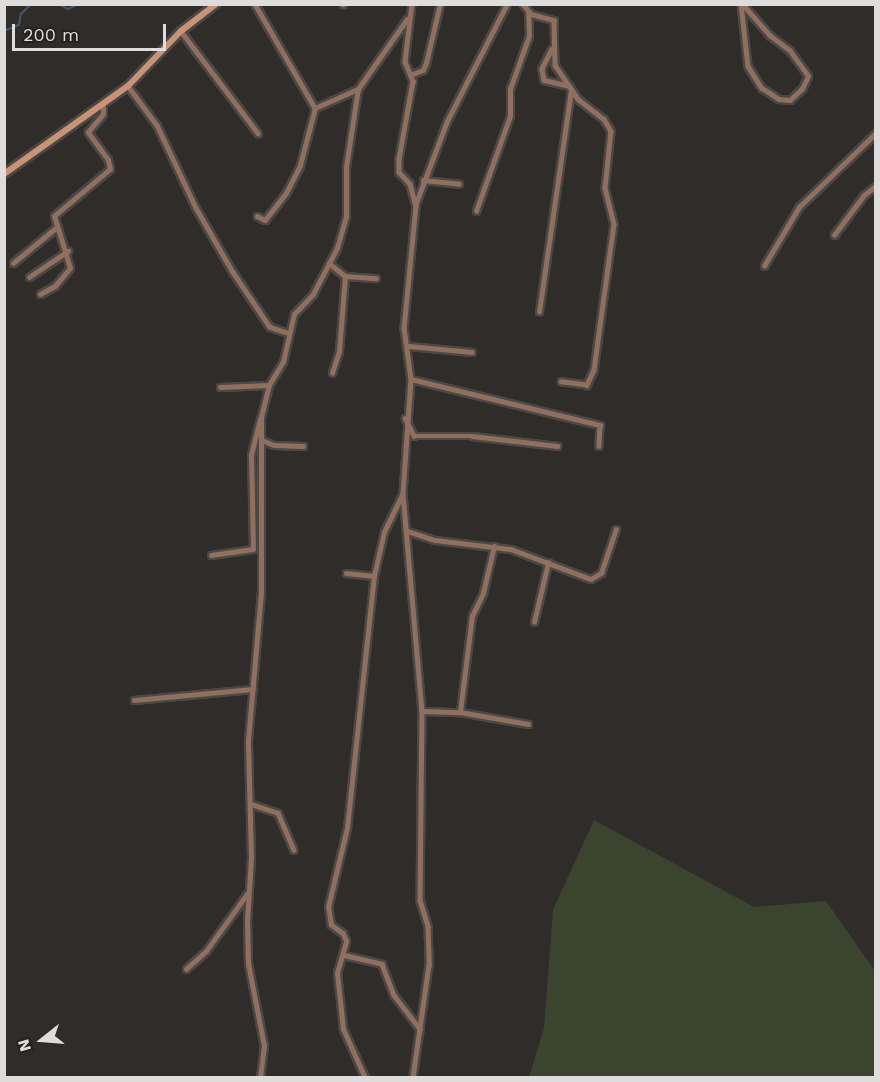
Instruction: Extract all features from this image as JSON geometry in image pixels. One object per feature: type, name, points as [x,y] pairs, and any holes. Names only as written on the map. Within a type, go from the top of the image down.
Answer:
[{"type":"main road","points":[[4,174],[68,125],[128,86],[181,31],[216,4]]},
{"type":"street","points":[[255,4],[315,108],[300,165],[286,193],[266,220],[257,216]]},
{"type":"street","points":[[411,4],[407,19],[405,62],[413,81],[399,172],[410,184],[416,206]]},
{"type":"street","points":[[410,75],[423,70],[426,63],[440,4]]},
{"type":"street","points":[[413,1077],[429,965],[428,927],[420,900],[422,711],[403,494],[405,418],[411,379],[409,346],[405,328],[416,206],[423,180],[447,121],[507,4]]},
{"type":"street","points":[[476,211],[510,116],[510,89],[530,36],[528,13],[523,4]]},
{"type":"street","points":[[742,4],[770,36],[790,51],[808,76],[802,88],[790,100],[779,99],[762,88],[748,66],[742,4]]},
{"type":"street","points":[[528,13],[554,20],[552,49],[555,65],[570,88],[609,125],[605,188],[614,224],[594,370],[587,385],[561,382]]},
{"type":"street","points":[[211,555],[253,549],[251,455],[269,385],[283,362],[294,314],[313,294],[346,216],[346,167],[358,89],[407,19]]},
{"type":"street","points":[[181,31],[258,133]]},
{"type":"street","points":[[552,49],[542,69],[544,80],[570,88]]},
{"type":"street","points":[[128,86],[157,125],[195,208],[238,280],[270,327],[289,333]]},
{"type":"street","points":[[539,312],[570,88]]},
{"type":"street","points":[[315,108],[358,89]]},
{"type":"street","points":[[40,294],[68,272],[68,251],[57,227],[55,215],[110,169],[108,160],[88,132],[104,114],[103,104]]},
{"type":"street","points":[[764,266],[799,207],[876,133]]},
{"type":"street","points":[[423,180],[459,184]]},
{"type":"street","points":[[834,235],[864,195],[876,186]]},
{"type":"street","points":[[12,263],[57,227]]},
{"type":"street","points":[[29,277],[68,251]]},
{"type":"street","points":[[328,263],[345,276],[376,278]]},
{"type":"street","points":[[332,373],[339,351],[345,276]]},
{"type":"street","points":[[409,346],[472,352]]},
{"type":"street","points":[[411,379],[600,425],[599,446]]},
{"type":"street","points":[[220,387],[269,385]]},
{"type":"street","points":[[260,1077],[264,1046],[248,964],[250,804],[248,741],[261,593],[259,530],[261,417]]},
{"type":"street","points":[[405,418],[414,436],[472,436],[557,446]]},
{"type":"street","points":[[262,440],[274,445],[303,446]]},
{"type":"street","points":[[365,1077],[343,1029],[337,973],[344,955],[346,941],[344,934],[331,925],[328,907],[347,828],[374,576],[384,532],[403,494]]},
{"type":"street","points":[[253,519],[259,530]]},
{"type":"street","points":[[407,531],[435,540],[494,546],[548,563],[584,578],[595,578],[601,573],[616,529]]},
{"type":"street","points":[[460,712],[472,616],[483,593],[494,546]]},
{"type":"street","points":[[534,622],[548,563]]},
{"type":"street","points":[[346,573],[374,576]]},
{"type":"street","points":[[134,700],[252,689]]},
{"type":"street","points":[[422,711],[460,712],[528,724]]},
{"type":"street","points":[[250,804],[278,813],[294,850]]},
{"type":"street","points":[[186,969],[206,951],[249,892]]},
{"type":"street","points":[[344,955],[382,964],[394,995],[421,1030]]},
{"type":"green space","points":[[594,820],[754,907],[826,901],[875,971],[875,1077],[529,1077],[544,1028],[553,910]]},
{"type":"waterway","points":[[4,31],[19,25],[21,14],[31,4]]},
{"type":"waterway","points":[[59,4],[68,9],[79,4]]}]
